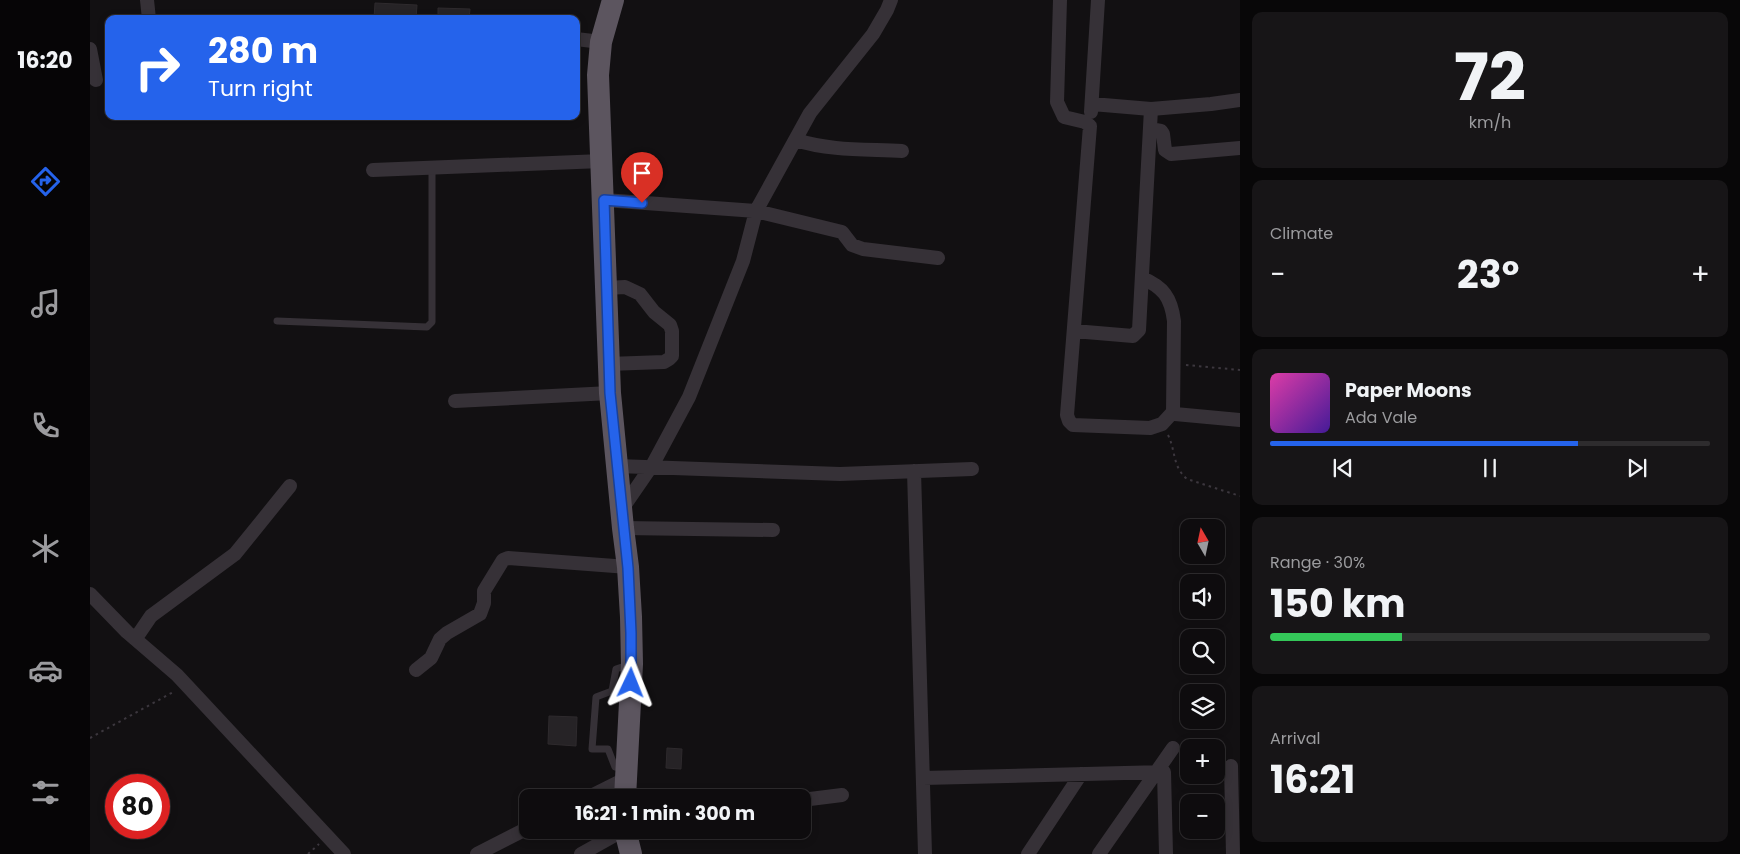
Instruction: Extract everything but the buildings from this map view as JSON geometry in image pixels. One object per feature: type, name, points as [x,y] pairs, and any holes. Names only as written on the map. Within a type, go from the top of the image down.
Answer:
[{"type":"highway","points":[[613,0],[601,42],[598,75],[604,200],[608,364],[628,568],[632,664],[625,781]]},
{"type":"highway","points":[[627,839],[631,854]]},
{"type":"street","points":[[147,0],[149,15]]},
{"type":"street","points":[[773,530],[622,518],[689,397],[743,261],[756,211],[810,114],[873,34],[887,10],[890,0]]},
{"type":"street","points":[[1060,0],[1056,102],[1064,117],[1085,122],[1090,126]]},
{"type":"street","points":[[1098,0],[1092,104],[1067,415],[1073,426],[1150,428],[1162,424],[1173,412],[1173,312],[1168,297],[1157,284],[1142,278]]},
{"type":"street","points":[[580,39],[601,42]]},
{"type":"street","points":[[90,49],[96,80]]},
{"type":"street","points":[[1092,104],[1151,109],[1240,100]]},
{"type":"street","points":[[1074,331],[1132,336],[1140,330],[1151,109]]},
{"type":"street","points":[[1150,129],[1161,131],[1165,150],[1171,154],[1240,148]]},
{"type":"street","points":[[796,140],[814,146],[838,149],[902,152]]},
{"type":"street","points":[[373,170],[602,161]]},
{"type":"street","points":[[604,200],[756,211],[842,232],[852,245],[863,250],[938,258]]},
{"type":"street","points":[[607,288],[625,287],[640,294],[654,312],[670,325],[672,331],[672,356],[669,360],[664,362],[608,364]]},
{"type":"street","points":[[455,401],[610,393]]},
{"type":"street","points":[[1173,412],[1175,414],[1240,420]]},
{"type":"street","points":[[617,466],[840,474],[972,469]]},
{"type":"street","points":[[914,471],[925,854]]},
{"type":"street","points":[[136,638],[151,616],[235,554],[290,486]]},
{"type":"street","points":[[416,670],[431,658],[440,640],[447,633],[480,614],[484,603],[484,591],[503,560],[508,558],[628,568]]},
{"type":"street","points":[[90,594],[186,685],[344,854]]},
{"type":"street","points":[[1099,854],[1173,748]]},
{"type":"street","points":[[1231,766],[1233,854]]},
{"type":"street","points":[[923,778],[1164,772],[1166,854]]},
{"type":"street","points":[[1028,854],[1081,774]]},
{"type":"street","points":[[607,789],[625,781]]},
{"type":"street","points":[[811,799],[842,796]]},
{"type":"street","points":[[477,854],[519,833]]},
{"type":"street","points":[[581,854],[608,839]]},
{"type":"lane","points":[[276,321],[427,327],[430,325],[432,322],[432,168]]},
{"type":"lane","points":[[625,781],[615,767],[608,749],[592,749],[596,697],[612,691],[616,669],[632,664]]},
{"type":"path","points":[[1173,364],[1240,370]]},
{"type":"path","points":[[1162,424],[1169,438],[1176,466],[1180,473],[1187,479],[1240,496]]},
{"type":"path","points":[[90,738],[186,685]]},
{"type":"route","points":[[631,683],[628,568],[608,364],[604,200],[642,203]]}]
